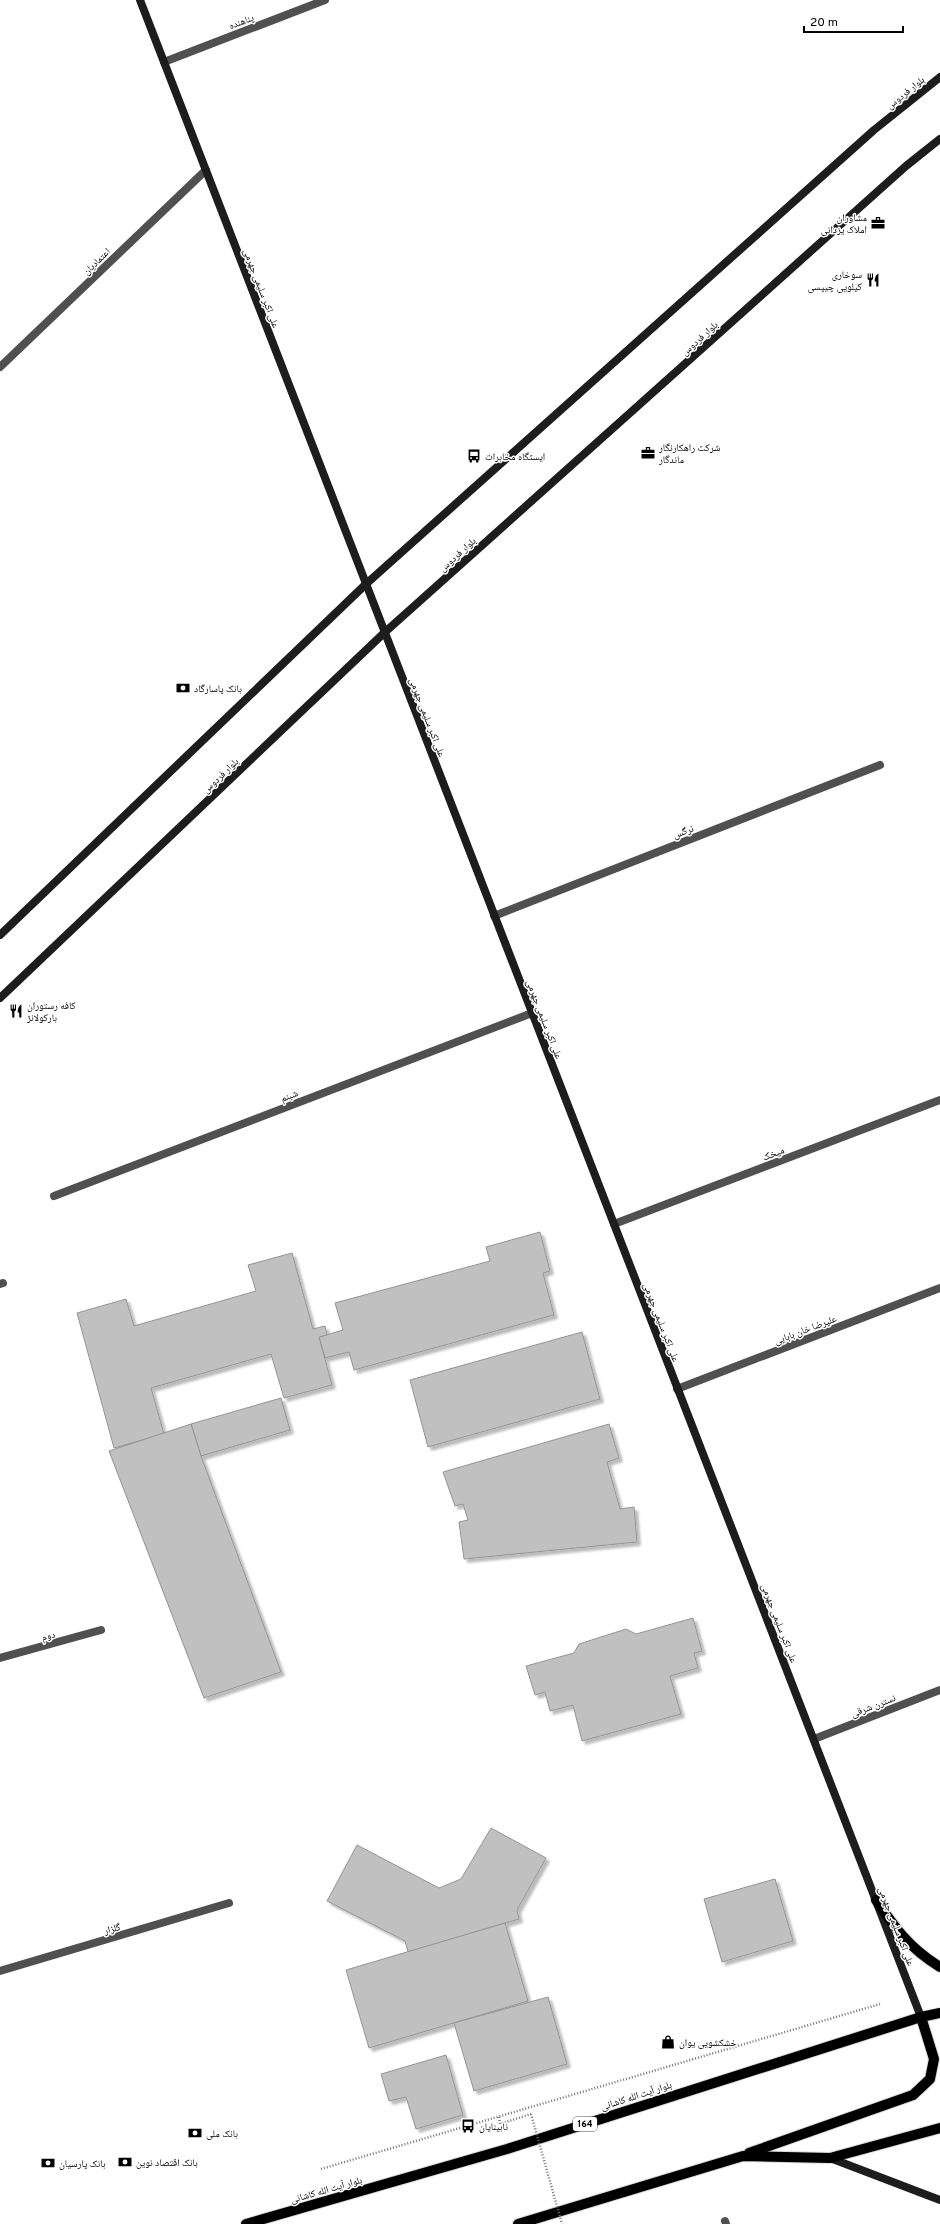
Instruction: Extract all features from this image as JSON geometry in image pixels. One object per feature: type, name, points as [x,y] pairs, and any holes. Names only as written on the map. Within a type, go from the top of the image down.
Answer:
[{"type":"main road","name":"علی اکبر سلیمی جهرمی","points":[[140,0],[921,2017]]},
{"type":"main road","name":"بلوار فردوس","points":[[0,935],[366,584],[874,130],[940,77]]},
{"type":"main road","name":"بلوار فردوس","points":[[0,998],[384,633],[906,166],[940,139]]},
{"type":"main road","points":[[876,1900],[901,1935],[920,1954],[940,1967]]},
{"type":"main road","name":"بلوار آیت الله کاشانی","points":[[246,2224],[507,2149],[921,2017],[940,2013]]},
{"type":"main road","points":[[518,2224],[743,2156],[913,2095],[930,2079],[934,2060],[921,2017]]},
{"type":"main road","points":[[743,2156],[830,2158],[940,2128]]},
{"type":"main road","points":[[830,2158],[940,2200]]},
{"type":"street","name":"پناهنده","points":[[164,62],[324,0]]},
{"type":"street","name":"اعتمادیان","points":[[0,367],[206,170]]},
{"type":"street","name":"نرگس","points":[[494,916],[880,765]]},
{"type":"street","name":"شبنم","points":[[54,1196],[532,1013]]},
{"type":"street","name":"میخک","points":[[614,1224],[940,1100]]},
{"type":"street","name":"علیرضا خان بابایی","points":[[678,1389],[940,1288]]},
{"type":"street","name":"دوم","points":[[0,1658],[101,1630]]},
{"type":"street","name":"نسترن شرقی","points":[[814,1739],[940,1690]]},
{"type":"street","name":"گلزار","points":[[0,1971],[230,1903]]},
{"type":"path","points":[[321,2169],[913,1995]]},
{"type":"path","points":[[499,2117],[500,2124],[531,2114],[562,2224]]},
{"type":"building","points":[[540,1232],[550,1271],[543,1273],[554,1315],[354,1370],[349,1352],[325,1358],[319,1337],[343,1330],[335,1303],[490,1261],[486,1247]]},
{"type":"building","points":[[292,1253],[313,1329],[325,1326],[327,1335],[319,1337],[332,1385],[284,1398],[271,1354],[151,1388],[164,1434],[114,1448],[77,1313],[126,1299],[134,1326],[256,1291],[248,1265]]},
{"type":"building","points":[[582,1332],[600,1399],[428,1447],[410,1380]]},
{"type":"building","points":[[281,1398],[290,1430],[201,1456],[191,1424]]},
{"type":"building","points":[[191,1424],[201,1456],[281,1672],[204,1698],[109,1451]]},
{"type":"building","points":[[609,1424],[619,1458],[607,1462],[620,1509],[634,1507],[637,1542],[464,1559],[459,1522],[468,1520],[463,1504],[455,1506],[443,1472]]},
{"type":"building","points":[[693,1618],[702,1651],[694,1653],[698,1668],[670,1676],[681,1714],[582,1741],[573,1705],[550,1711],[545,1692],[535,1695],[526,1666],[574,1653],[579,1644],[626,1629],[636,1634]]},
{"type":"building","points":[[491,1828],[546,1858],[517,1910],[519,1919],[408,1952],[405,1941],[327,1901],[357,1845],[439,1888],[461,1879]]},
{"type":"building","points":[[775,1879],[793,1941],[722,1962],[704,1899]]},
{"type":"building","points":[[505,1923],[528,2001],[369,2048],[346,1970]]},
{"type":"building","points":[[548,1997],[567,2064],[474,2091],[454,2023]]},
{"type":"building","points":[[446,2055],[463,2115],[416,2129],[406,2097],[389,2101],[381,2074]]},
{"type":"place","name":"مشاوران املاک یزدانی","points":[[878,223]]},
{"type":"place","name":"سوخاری كيلويی چيپسی","points":[[873,280]]},
{"type":"place","name":"شرکت راهکارنگار ماندگار","points":[[648,453]]},
{"type":"place","name":"ایستگاه مخابرات","points":[[474,456]]},
{"type":"place","name":"بانک پاسارگاد","points":[[183,688]]},
{"type":"place","name":"کافه رستوران بارکولانژ","points":[[16,1011]]},
{"type":"place","name":"خشکشویی یوان","points":[[668,2042]]},
{"type":"place","name":"نابینایان","points":[[468,2126]]},
{"type":"place","name":"بانک ملی","points":[[195,2133]]},
{"type":"place","name":"بانک اقتصاد نوین","points":[[125,2162]]},
{"type":"place","name":"بانک پارسیان","points":[[48,2163]]}]
